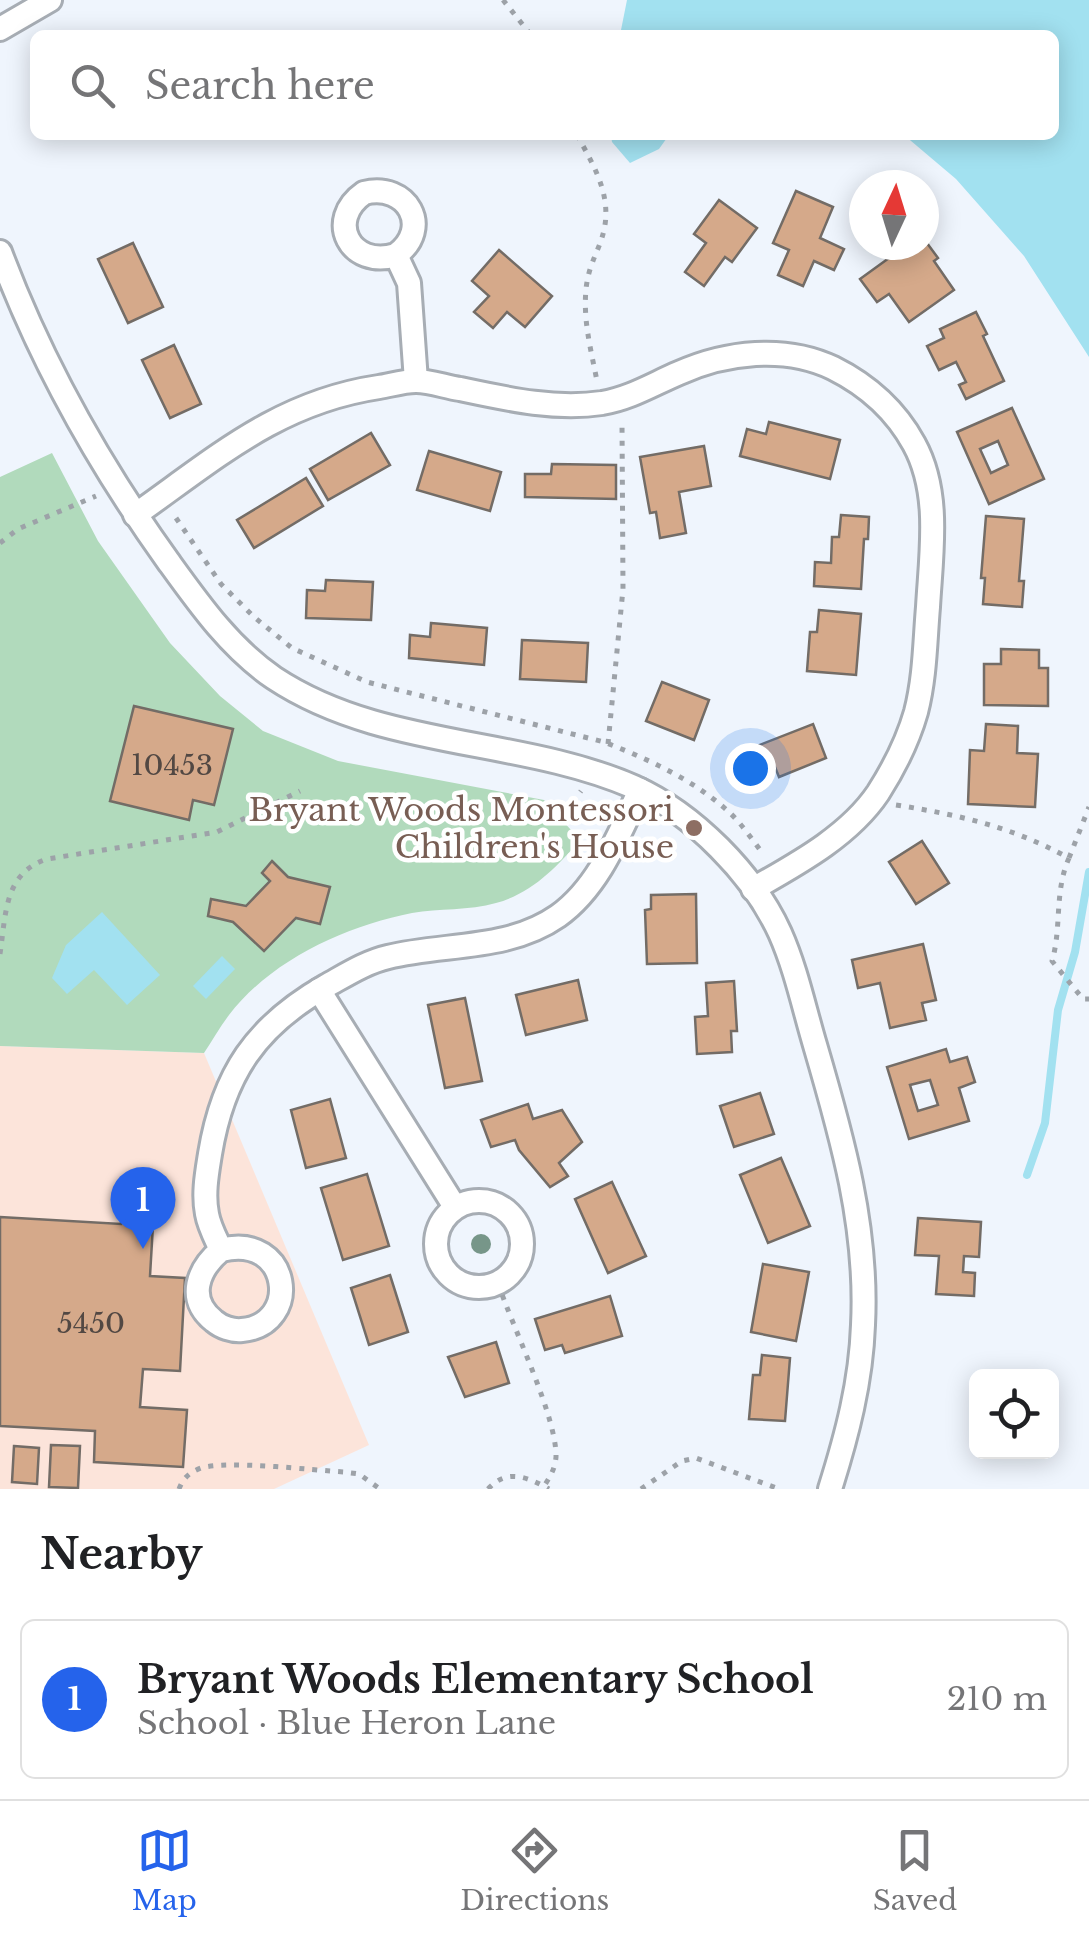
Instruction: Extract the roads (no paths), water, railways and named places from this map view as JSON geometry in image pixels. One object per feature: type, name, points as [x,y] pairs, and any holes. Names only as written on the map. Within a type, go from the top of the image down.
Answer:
[{"type":"street","points":[[0,30],[50,0]]},
{"type":"street","points":[[0,252],[5,282],[118,487],[232,644],[276,678],[324,704],[365,719],[593,770],[640,790],[677,813],[718,847],[753,889],[779,931],[792,964],[844,1141],[859,1233],[863,1326],[847,1434],[830,1489]]},
{"type":"street","points":[[396,255],[409,283],[416,381]]},
{"type":"street","points":[[135,515],[262,426],[332,395],[416,381],[563,406],[616,400],[712,361],[751,354],[794,355],[831,367],[867,389],[895,414],[916,446],[928,480],[933,524],[923,675],[907,740],[876,797],[816,852],[753,889]]},
{"type":"street","points":[[221,1250],[206,1216],[206,1186],[216,1114],[242,1058],[283,1014],[355,970],[388,957],[494,942],[557,916],[593,880],[640,790]]},
{"type":"street","points":[[319,990],[454,1207]]},
{"type":"street","points":[[474,1200],[496,1203],[512,1214],[522,1233],[522,1255],[512,1272],[498,1283],[481,1287],[460,1283],[448,1274],[438,1258],[440,1224],[454,1207],[474,1200]]},
{"type":"water","points":[[627,0],[1089,0],[1089,357],[1024,256],[956,179],[910,140],[1059,140],[1059,30],[621,30]]},
{"type":"water","points":[[665,140],[659,149],[630,163],[612,142]]},
{"type":"water","points":[[102,912],[160,975],[127,1005],[94,970],[67,994],[52,978],[66,945]]},
{"type":"water","points":[[222,956],[235,969],[206,999],[193,986]]},
{"type":"waterway","points":[[1027,1175],[1045,1123],[1058,1010],[1075,952],[1089,872]]},
{"type":"place","name":"Bryant Woods Montessori Children's House","points":[[694,828]]},
{"type":"place","name":"Bryant Woods Elementary School","points":[[143,1249]]}]
